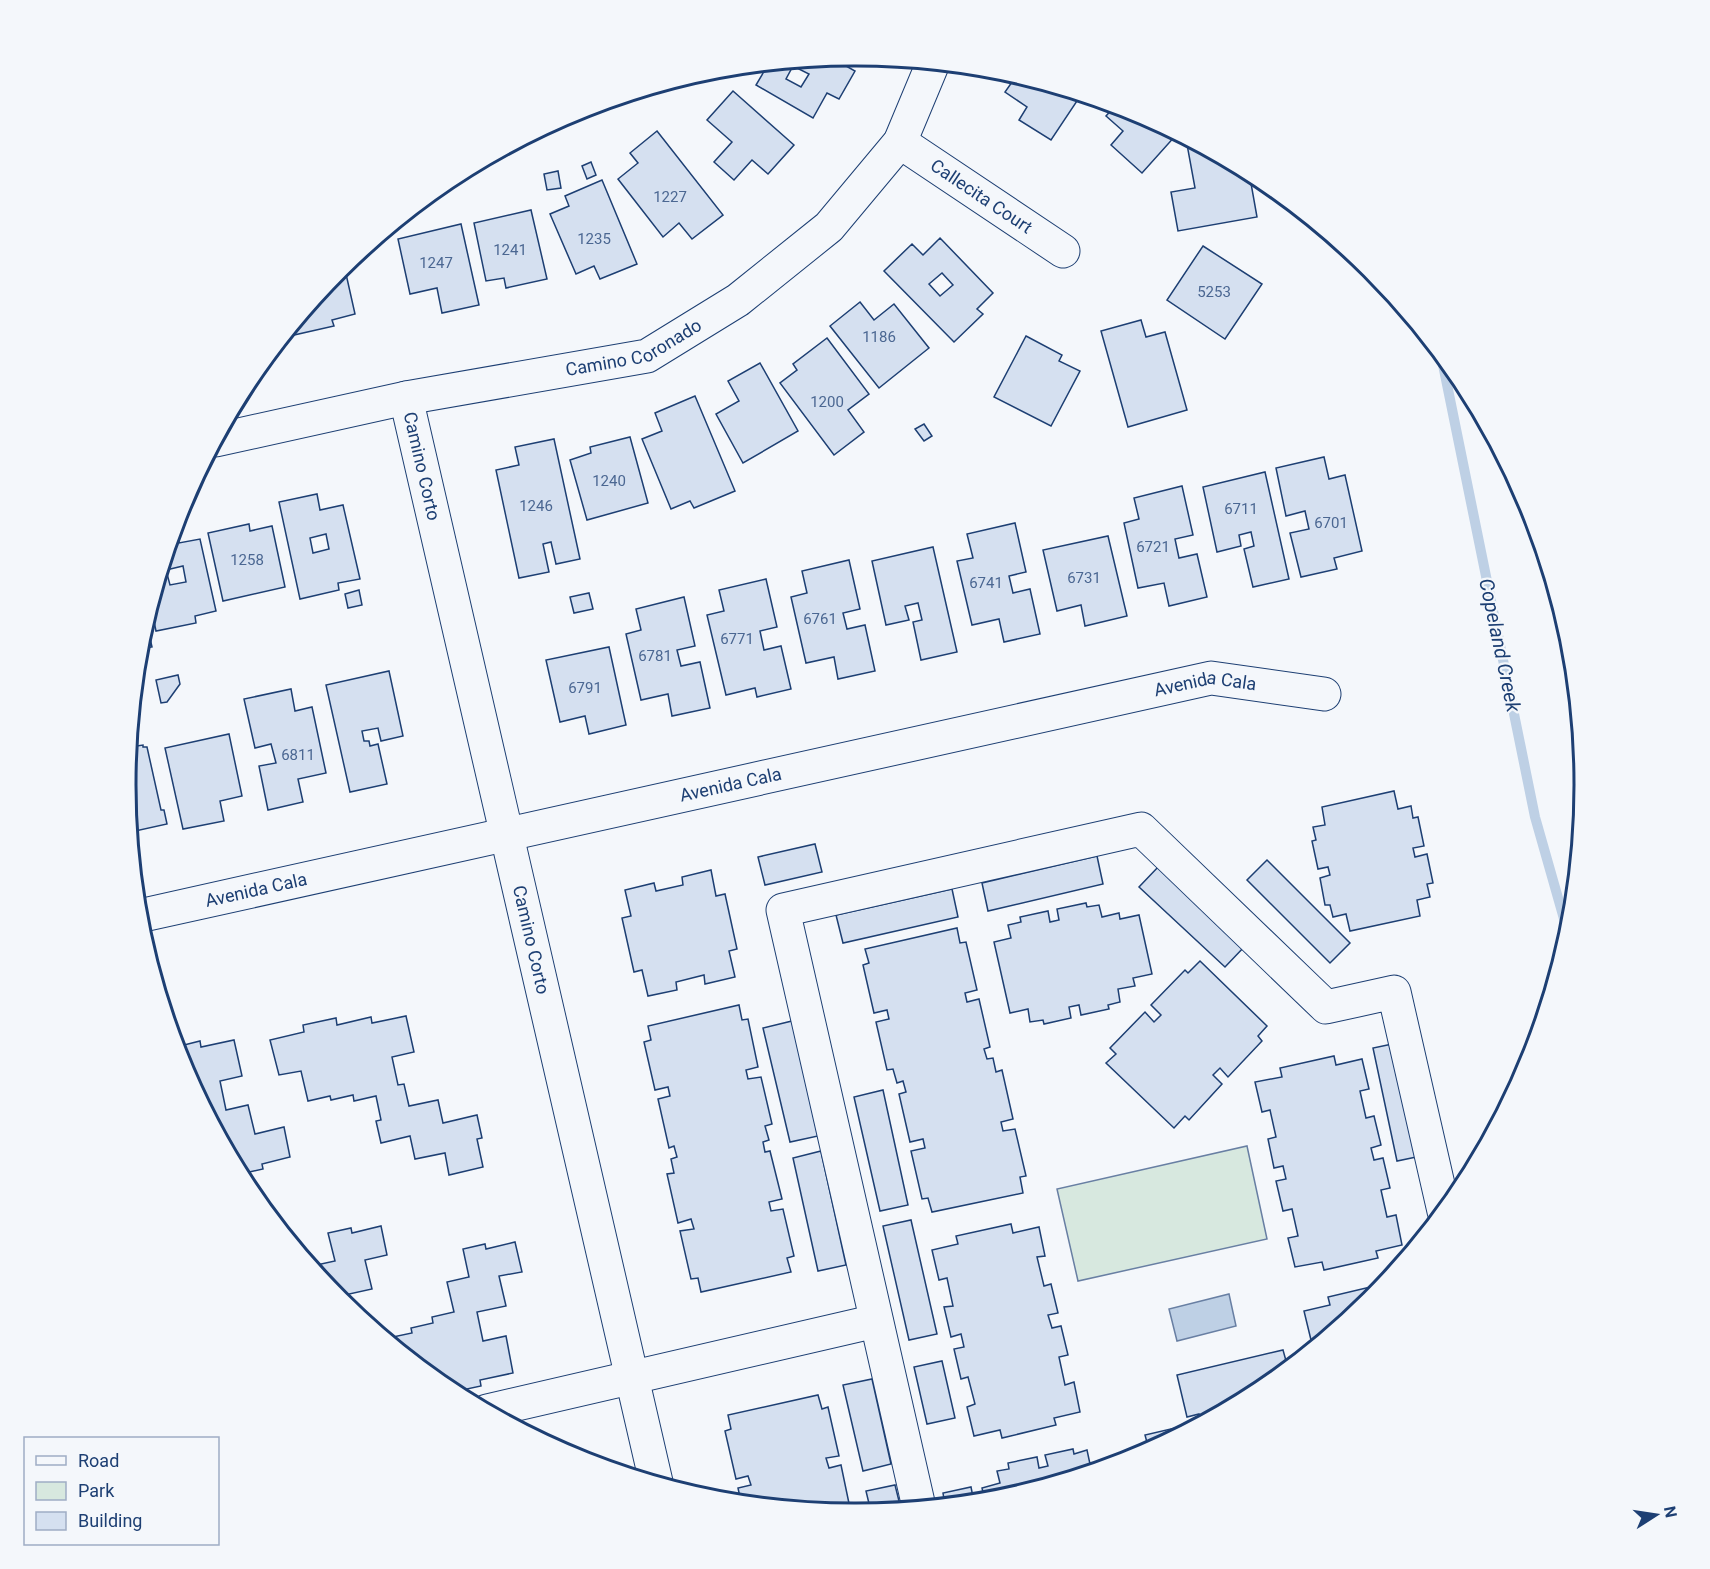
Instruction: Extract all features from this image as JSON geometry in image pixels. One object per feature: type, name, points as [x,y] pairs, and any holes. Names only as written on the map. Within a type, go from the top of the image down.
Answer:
[{"type":"street","name":"Camino Coronado","points":[[226,438],[406,398],[647,356],[738,300],[829,227],[900,142],[930,70]]},
{"type":"street","name":"Callecita Court","points":[[900,142],[1063,251]]},
{"type":"street","name":"Camino Corto","points":[[406,398],[654,1474]]},
{"type":"street","name":"Avenida Cala","points":[[148,914],[1211,678],[1324,694]]},
{"type":"street","points":[[917,1500],[783,910],[1141,829],[1326,1007],[1394,992],[1441,1199]]},
{"type":"street","points":[[498,1408],[876,1321]]},
{"type":"green space","points":[[1247,1146],[1267,1239],[1078,1281],[1057,1189]]},
{"type":"water","points":[[1229,1294],[1236,1326],[1177,1341],[1169,1309]]},
{"type":"building","points":[[847,66],[855,71],[839,99],[827,93],[813,118],[756,85],[764,72],[791,69],[786,79],[801,87],[809,74],[799,69]]},
{"type":"building","points":[[1011,83],[1077,101],[1051,140],[1019,120],[1027,107],[1005,92]]},
{"type":"building","points":[[733,91],[794,145],[768,174],[752,160],[734,180],[714,162],[732,142],[707,120]]},
{"type":"building","points":[[1109,113],[1172,140],[1142,173],[1111,145],[1123,131],[1106,116]]},
{"type":"building","points":[[657,131],[723,215],[692,239],[679,223],[663,237],[618,179],[638,163],[630,153]]},
{"type":"building","points":[[1188,148],[1251,185],[1257,217],[1178,231],[1171,192],[1195,188]]},
{"type":"building","points":[[591,162],[596,175],[587,179],[582,166]]},
{"type":"building","points":[[558,171],[561,188],[547,190],[544,174]]},
{"type":"building","points":[[602,180],[637,264],[600,279],[594,266],[576,274],[550,214],[569,206],[565,196]]},
{"type":"building","points":[[531,210],[547,279],[506,288],[504,278],[486,281],[474,223]]},
{"type":"building","points":[[461,224],[479,305],[442,313],[437,288],[410,294],[398,239]]},
{"type":"building","points":[[940,238],[993,293],[977,309],[983,314],[954,342],[884,271],[912,244],[923,255]],"holes":[[[942,273],[953,285],[940,296],[929,284]]]},
{"type":"building","points":[[1203,246],[1262,284],[1225,339],[1167,300]]},
{"type":"building","points":[[347,276],[355,314],[332,320],[334,326],[295,335]]},
{"type":"building","points":[[860,302],[874,320],[894,304],[929,348],[879,388],[830,326]]},
{"type":"building","points":[[1141,320],[1146,337],[1165,332],[1187,410],[1128,427],[1101,331]]},
{"type":"building","points":[[1026,336],[1062,355],[1059,361],[1080,371],[1051,426],[994,397]]},
{"type":"building","points":[[827,338],[869,394],[848,410],[864,432],[834,455],[780,383],[797,370],[793,364]]},
{"type":"building","points":[[760,363],[798,431],[743,463],[716,414],[739,401],[728,381]]},
{"type":"building","points":[[695,396],[735,491],[694,508],[690,501],[671,509],[642,439],[662,431],[655,413]]},
{"type":"building","points":[[924,424],[932,436],[924,441],[915,429]]},
{"type":"building","points":[[630,437],[648,503],[587,520],[570,460],[591,453],[590,447]]},
{"type":"building","points":[[554,439],[580,559],[556,564],[551,542],[543,544],[549,572],[519,578],[496,470],[519,465],[515,447]]},
{"type":"building","points":[[1324,457],[1329,479],[1345,475],[1362,551],[1334,558],[1337,569],[1301,577],[1290,533],[1309,529],[1305,511],[1286,516],[1276,468]]},
{"type":"building","points":[[1265,472],[1289,579],[1253,587],[1244,549],[1254,546],[1251,532],[1239,535],[1241,546],[1217,552],[1203,487]]},
{"type":"building","points":[[1182,486],[1193,535],[1175,539],[1179,558],[1197,554],[1207,597],[1169,606],[1164,583],[1138,588],[1124,523],[1139,519],[1134,498]]},
{"type":"building","points":[[317,494],[320,510],[343,505],[360,579],[338,583],[339,590],[300,599],[279,502]],"holes":[[[326,534],[329,549],[313,553],[310,538]]]},
{"type":"building","points":[[1015,523],[1026,572],[1009,576],[1013,593],[1030,589],[1040,634],[1004,642],[999,619],[972,625],[957,561],[973,558],[967,534]]},
{"type":"building","points":[[249,524],[250,531],[272,526],[285,587],[223,601],[208,533]]},
{"type":"building","points":[[1108,536],[1127,616],[1085,626],[1081,605],[1057,611],[1043,550]]},
{"type":"building","points":[[200,539],[216,611],[195,616],[196,623],[156,631],[155,625],[168,577],[170,585],[186,582],[183,566],[170,569],[179,543]]},
{"type":"building","points":[[933,547],[957,652],[921,660],[913,622],[922,620],[918,603],[905,606],[909,620],[886,625],[872,561]]},
{"type":"building","points":[[849,560],[860,609],[843,613],[847,629],[865,625],[875,671],[838,679],[834,657],[806,663],[791,597],[807,593],[802,571]]},
{"type":"building","points":[[766,579],[777,627],[760,631],[764,650],[781,646],[791,689],[757,697],[755,688],[726,695],[707,615],[724,611],[719,590]]},
{"type":"building","points":[[359,590],[362,605],[348,608],[345,594]]},
{"type":"building","points":[[589,593],[593,609],[574,613],[570,597]]},
{"type":"building","points":[[684,597],[695,646],[677,650],[681,666],[700,662],[710,708],[672,716],[668,694],[641,700],[626,634],[641,630],[636,609]]},
{"type":"building","points":[[609,647],[626,725],[589,734],[585,716],[560,722],[546,660]]},
{"type":"building","points":[[389,671],[403,736],[381,741],[378,728],[362,731],[364,741],[369,741],[370,746],[378,744],[387,784],[350,792],[326,685]]},
{"type":"building","points":[[178,675],[180,684],[167,702],[161,703],[156,680]]},
{"type":"building","points":[[291,689],[295,711],[312,707],[326,773],[298,779],[303,802],[268,810],[259,766],[276,763],[271,744],[255,748],[244,699]]},
{"type":"building","points":[[229,734],[242,796],[220,801],[224,821],[183,829],[165,748]]},
{"type":"building","points":[[138,746],[147,747],[161,810],[164,810],[167,824],[138,830],[136,784]]},
{"type":"building","points":[[1394,791],[1398,809],[1411,806],[1413,818],[1418,817],[1424,846],[1413,848],[1415,857],[1427,854],[1433,883],[1427,884],[1430,897],[1417,900],[1420,916],[1350,931],[1346,914],[1333,917],[1330,905],[1325,905],[1320,878],[1330,875],[1328,867],[1318,869],[1312,841],[1316,840],[1313,827],[1325,825],[1322,807]]},
{"type":"building","points":[[815,844],[822,872],[765,885],[758,857]]},
{"type":"building","points":[[1097,856],[1103,884],[988,911],[982,883]]},
{"type":"building","points":[[1267,860],[1350,943],[1330,963],[1247,880]]},
{"type":"building","points":[[1159,866],[1245,946],[1225,967],[1139,887]]},
{"type":"building","points":[[711,870],[716,896],[725,894],[737,949],[729,951],[735,977],[705,984],[704,975],[676,982],[677,990],[648,996],[642,970],[634,972],[622,918],[631,916],[625,890],[654,883],[656,891],[683,885],[682,877]]},
{"type":"building","points":[[952,889],[958,917],[843,943],[836,915]]},
{"type":"building","points":[[1086,903],[1087,907],[1099,905],[1102,917],[1119,913],[1120,919],[1139,915],[1152,974],[1133,978],[1135,986],[1118,989],[1120,1002],[1108,1005],[1109,1009],[1081,1015],[1079,1005],[1069,1007],[1071,1018],[1044,1024],[1043,1020],[1030,1022],[1028,1009],[1010,1013],[994,942],[1011,938],[1008,925],[1021,922],[1020,917],[1048,911],[1050,922],[1059,920],[1057,909]]},
{"type":"building","points":[[957,928],[960,943],[966,942],[977,990],[965,993],[967,1002],[979,999],[990,1047],[984,1049],[987,1059],[993,1058],[996,1072],[1002,1070],[1013,1119],[1001,1122],[1003,1131],[1015,1129],[1026,1176],[1020,1177],[1023,1193],[932,1212],[928,1198],[922,1199],[911,1151],[925,1148],[923,1139],[910,1142],[899,1094],[906,1092],[903,1081],[897,1083],[893,1069],[887,1070],[876,1022],[889,1019],[887,1010],[874,1013],[863,965],[869,963],[865,949]]},
{"type":"building","points":[[1200,961],[1267,1026],[1258,1036],[1262,1041],[1228,1077],[1220,1068],[1213,1075],[1222,1084],[1189,1120],[1185,1116],[1174,1128],[1106,1063],[1116,1054],[1110,1048],[1145,1012],[1154,1022],[1161,1015],[1151,1005],[1185,970],[1188,973]]},
{"type":"building","points":[[739,1005],[742,1020],[748,1019],[758,1067],[746,1070],[748,1079],[761,1077],[772,1124],[765,1126],[769,1140],[763,1142],[765,1152],[770,1151],[782,1199],[769,1202],[771,1211],[783,1209],[794,1256],[787,1258],[791,1272],[701,1292],[698,1278],[691,1279],[680,1231],[694,1229],[691,1219],[678,1223],[667,1174],[674,1173],[671,1159],[677,1157],[674,1146],[669,1148],[658,1099],[670,1096],[668,1087],[655,1090],[644,1042],[651,1040],[648,1026]]},
{"type":"building","points":[[406,1016],[414,1052],[392,1057],[398,1085],[404,1084],[409,1106],[438,1100],[443,1123],[477,1115],[482,1138],[477,1139],[483,1167],[449,1175],[445,1153],[415,1159],[410,1136],[381,1143],[376,1121],[381,1120],[376,1096],[354,1101],[353,1095],[331,1100],[330,1096],[308,1101],[301,1071],[279,1075],[270,1040],[304,1032],[303,1025],[336,1018],[337,1025],[371,1017],[372,1023]]},
{"type":"building","points":[[792,1021],[818,1136],[790,1142],[763,1028]]},
{"type":"building","points":[[234,1040],[242,1076],[220,1081],[226,1110],[248,1105],[255,1134],[284,1127],[290,1157],[262,1164],[263,1169],[250,1172],[211,1102],[186,1045],[200,1041],[201,1047]]},
{"type":"building","points":[[1402,1042],[1426,1155],[1397,1161],[1373,1048]]},
{"type":"building","points":[[1334,1056],[1336,1065],[1362,1059],[1369,1089],[1360,1091],[1366,1118],[1374,1116],[1381,1145],[1371,1148],[1374,1160],[1383,1158],[1390,1188],[1381,1190],[1387,1217],[1396,1215],[1402,1245],[1376,1251],[1378,1258],[1324,1270],[1322,1262],[1295,1267],[1288,1238],[1298,1236],[1292,1209],[1283,1211],[1276,1181],[1286,1179],[1283,1166],[1274,1168],[1268,1139],[1276,1137],[1270,1110],[1262,1112],[1255,1082],[1282,1077],[1280,1068]]},
{"type":"building","points":[[883,1090],[908,1205],[880,1211],[854,1097]]},
{"type":"building","points":[[821,1151],[846,1265],[818,1271],[793,1158]]},
{"type":"building","points":[[911,1220],[937,1334],[909,1340],[883,1226]]},
{"type":"building","points":[[1011,1224],[1013,1233],[1039,1227],[1045,1256],[1037,1257],[1044,1286],[1051,1284],[1058,1313],[1048,1315],[1052,1328],[1061,1326],[1068,1355],[1059,1357],[1065,1385],[1074,1382],[1080,1412],[1054,1418],[1056,1425],[1002,1438],[1000,1430],[974,1436],[967,1407],[975,1404],[968,1377],[961,1379],[954,1349],[964,1347],[961,1334],[951,1337],[944,1307],[953,1306],[947,1278],[939,1280],[932,1250],[958,1244],[956,1236]]},
{"type":"building","points":[[381,1226],[387,1255],[365,1260],[372,1289],[349,1295],[321,1264],[335,1261],[328,1233],[351,1228],[352,1233]]},
{"type":"building","points":[[515,1242],[522,1272],[499,1276],[506,1306],[477,1312],[483,1341],[506,1336],[513,1373],[480,1380],[481,1386],[467,1389],[395,1337],[412,1333],[411,1328],[433,1323],[432,1317],[454,1312],[447,1282],[469,1277],[463,1249],[485,1244],[486,1249]]},
{"type":"building","points":[[1368,1288],[1311,1340],[1304,1311],[1330,1305],[1328,1297]]},
{"type":"building","points":[[1283,1350],[1286,1360],[1214,1407],[1199,1415],[1187,1417],[1177,1375]]},
{"type":"building","points":[[942,1361],[955,1418],[927,1424],[914,1367]]},
{"type":"building","points":[[872,1379],[891,1464],[863,1471],[843,1385]]},
{"type":"building","points":[[818,1395],[822,1409],[828,1407],[839,1456],[826,1458],[829,1468],[841,1465],[849,1503],[761,1497],[739,1493],[738,1488],[751,1485],[748,1476],[736,1479],[725,1431],[731,1429],[728,1415]]},
{"type":"building","points":[[1175,1428],[1147,1441],[1145,1435]]},
{"type":"building","points":[[1073,1449],[1074,1454],[1087,1450],[1090,1463],[1041,1479],[983,1491],[982,1488],[1000,1483],[997,1471],[1009,1469],[1008,1463],[1037,1457],[1039,1468],[1048,1466],[1045,1455]]},
{"type":"building","points":[[895,1485],[899,1501],[869,1502],[866,1491]]},
{"type":"building","points":[[971,1487],[972,1493],[944,1497],[943,1493]]},
{"type":"waterway","name":"Copeland Creek","points":[[1445,375],[1535,817],[1562,912]]}]
